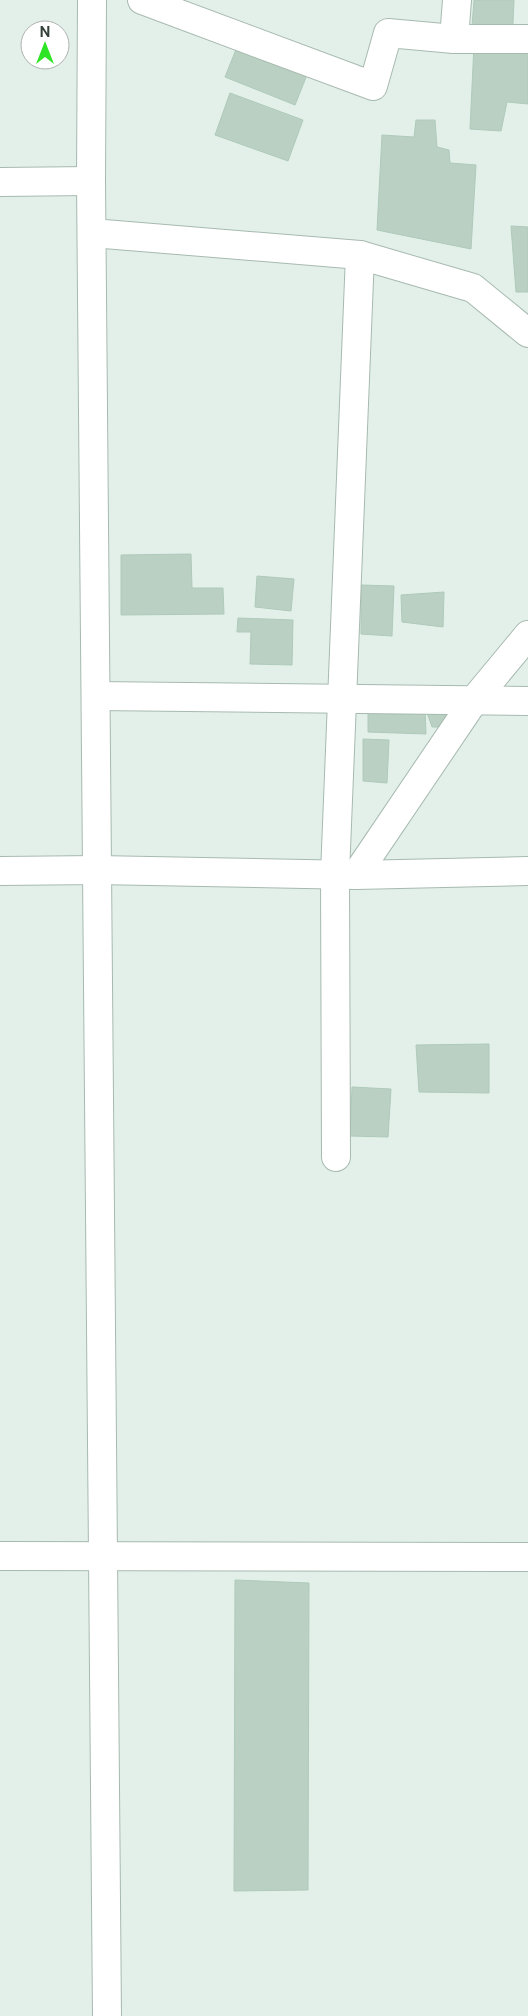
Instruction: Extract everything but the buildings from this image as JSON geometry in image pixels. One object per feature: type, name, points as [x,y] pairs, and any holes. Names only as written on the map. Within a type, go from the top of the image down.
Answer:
[{"type":"street","points":[[92,0],[91,181],[107,2016]]},
{"type":"street","points":[[142,0],[373,86],[388,33],[454,39],[528,39]]},
{"type":"street","points":[[454,39],[458,0]]},
{"type":"street","points":[[0,182],[91,181]]},
{"type":"street","points":[[92,233],[360,255],[473,288],[528,333]]},
{"type":"street","points":[[336,1157],[345,875],[341,698],[360,255]]},
{"type":"street","points":[[345,875],[475,699],[528,635]]},
{"type":"street","points":[[96,696],[528,701]]},
{"type":"street","points":[[0,871],[97,870],[345,875],[528,871]]},
{"type":"street","points":[[0,1556],[528,1557]]}]
